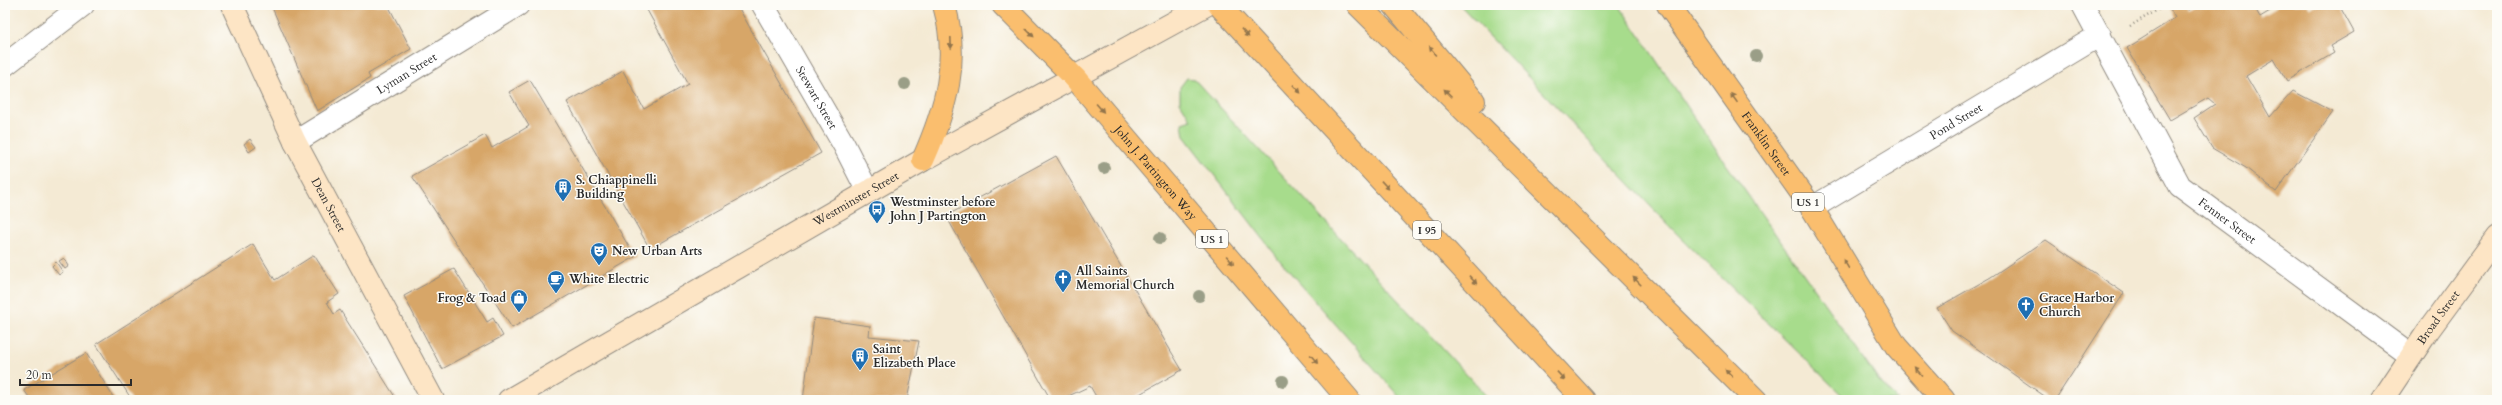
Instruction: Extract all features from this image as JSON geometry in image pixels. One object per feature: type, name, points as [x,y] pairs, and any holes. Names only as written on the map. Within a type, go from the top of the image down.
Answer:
[{"type":"main road","name":"Dean Street","points":[[232,5],[295,142],[433,400]]},
{"type":"main road","points":[[923,160],[946,100],[952,56],[951,28],[944,5]]},
{"type":"main road","name":"John J. Partington Way","points":[[1003,5],[1075,78],[1349,400]]},
{"type":"main road","name":"Westminster Street","points":[[510,400],[923,160],[1206,5]]},
{"type":"main road","name":"I 95","points":[[1219,5],[1584,400]]},
{"type":"main road","points":[[1358,5],[1756,400]]},
{"type":"main road","points":[[1394,5],[1555,199]]},
{"type":"main road","name":"Franklin Street","points":[[1668,5],[1812,208],[1896,346],[1944,400]]},
{"type":"main road","name":"Broad Street","points":[[2382,400],[2411,356],[2497,237]]},
{"type":"street","points":[[5,65],[83,5]]},
{"type":"street","name":"Lyman Street","points":[[295,142],[518,5]]},
{"type":"street","name":"Stewart Street","points":[[763,5],[844,145],[868,192]]},
{"type":"street","name":"Fenner Street","points":[[2083,5],[2180,186],[2411,356]]},
{"type":"street","name":"Pond Street","points":[[1812,208],[2100,35]]},
{"type":"path","points":[[2123,30],[2166,5]]},
{"type":"green space","points":[[1460,5],[1619,5],[1724,161],[1881,384],[1898,400],[1847,400],[1673,230]]},
{"type":"green space","points":[[1187,78],[1194,79],[1490,400],[1402,400],[1281,262],[1184,136],[1182,123],[1191,120],[1180,102],[1180,87]]},
{"type":"building","points":[[271,5],[388,5],[411,49],[368,74],[370,78],[317,111]]},
{"type":"building","points":[[656,5],[737,5],[821,153],[650,249],[567,102],[623,71],[644,109],[688,84],[647,10]]},
{"type":"building","points":[[2168,5],[2186,5],[2189,10],[2198,5],[2253,5],[2260,17],[2280,5],[2308,5],[2310,8],[2315,5],[2339,5],[2354,32],[2330,46],[2334,53],[2287,81],[2274,59],[2246,76],[2270,117],[2293,91],[2333,112],[2276,192],[2246,168],[2212,148],[2194,118],[2215,104],[2208,98],[2170,120],[2127,48],[2175,18]]},
{"type":"building","points":[[530,80],[635,257],[512,328],[412,176],[485,135],[492,148],[529,126],[509,92]]},
{"type":"building","points":[[250,139],[256,147],[249,152],[244,144]]},
{"type":"building","name":"All Saints Memorial Church","points":[[1056,156],[1182,370],[1129,400],[1098,400],[1090,386],[1060,400],[1051,400],[946,216]]},
{"type":"building","name":"Grace Harbor Church","points":[[2046,240],[2124,293],[2055,400],[2050,400],[1952,331],[1937,308],[1991,277]]},
{"type":"building","points":[[253,244],[275,280],[314,255],[339,294],[327,302],[334,314],[340,310],[397,400],[132,400],[96,344]]},
{"type":"building","points":[[64,258],[69,266],[65,269],[59,261]]},
{"type":"building","points":[[56,262],[63,272],[59,275],[52,266]]},
{"type":"building","points":[[454,269],[487,322],[493,318],[503,336],[442,369],[404,296]]},
{"type":"building","name":"Saint Elizabeth Place","points":[[814,318],[870,326],[869,336],[919,341],[907,400],[803,400]]},
{"type":"building","points":[[86,353],[115,400],[31,400],[24,390]]},
{"type":"place","name":"S. Chiappinelli Building","points":[[563,202]]},
{"type":"place","name":"Westminster before John J Partington","points":[[877,224]]},
{"type":"place","name":"New Urban Arts","points":[[599,266]]},
{"type":"place","name":"All Saints Memorial Church","points":[[1063,293]]},
{"type":"place","name":"White Electric","points":[[556,294]]},
{"type":"place","name":"Frog & Toad","points":[[519,313]]},
{"type":"place","name":"Grace Harbor Church","points":[[2026,320]]},
{"type":"place","name":"Saint Elizabeth Place","points":[[860,371]]}]
